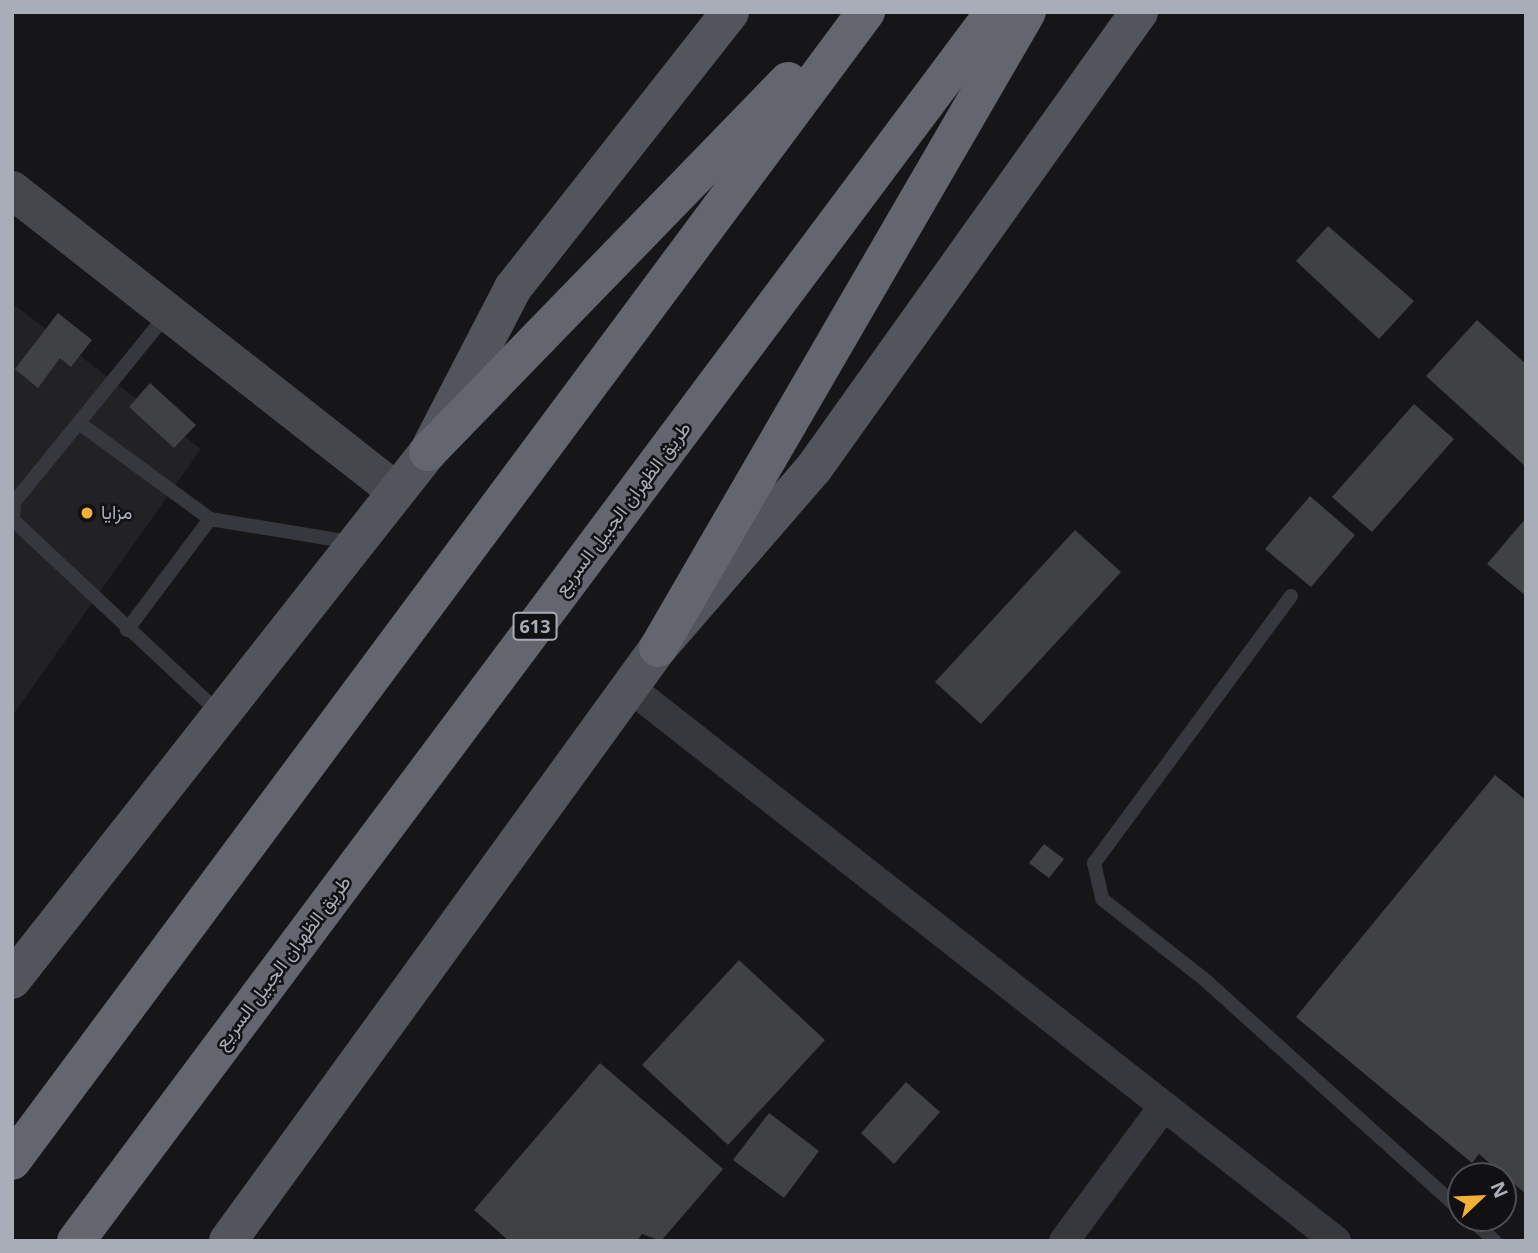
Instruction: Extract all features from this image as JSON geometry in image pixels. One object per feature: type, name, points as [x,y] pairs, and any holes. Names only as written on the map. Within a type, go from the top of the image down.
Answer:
[{"type":"highway","points":[[428,452],[856,12]]},
{"type":"highway","points":[[12,1161],[866,12]]},
{"type":"highway","name":"طريق الظهران الجبيل السريع","points":[[76,1241],[994,12]]},
{"type":"highway","points":[[658,648],[1027,12]]},
{"type":"main road","points":[[12,980],[428,452],[513,288],[730,12]]},
{"type":"main road","points":[[228,1241],[658,648],[814,468],[1139,12]]},
{"type":"street","points":[[12,190],[396,491]]},
{"type":"street","points":[[629,687],[1336,1241]]},
{"type":"street","points":[[1063,1241],[1164,1106]]},
{"type":"lane","points":[[168,313],[14,502],[13,520],[127,630],[220,714]]},
{"type":"lane","points":[[79,423],[210,519],[354,543]]},
{"type":"lane","points":[[127,630],[210,519]]},
{"type":"lane","points":[[1291,596],[1094,863],[1102,899],[1204,979],[1447,1197]]},
{"type":"shaded area","points":[[12,303],[201,449],[12,716]]},
{"type":"building","points":[[1328,226],[1414,301],[1379,339],[1296,261]]},
{"type":"building","points":[[58,313],[92,340],[71,367],[60,358],[38,388],[15,369]]},
{"type":"building","points":[[1477,320],[1526,364],[1526,467],[1426,376]]},
{"type":"building","points":[[150,383],[196,425],[174,448],[129,407]]},
{"type":"building","points":[[1414,404],[1454,439],[1372,532],[1332,497]]},
{"type":"building","points":[[1310,496],[1355,535],[1311,587],[1265,549]]},
{"type":"building","points":[[1526,518],[1526,596],[1487,564]]},
{"type":"building","points":[[1075,530],[1121,572],[981,724],[935,682]]},
{"type":"building","points":[[1495,775],[1526,800],[1526,1194],[1517,1186],[1517,1162],[1488,1162],[1479,1154],[1471,1162],[1296,1017]]},
{"type":"building","points":[[1044,844],[1064,859],[1049,878],[1029,863]]},
{"type":"building","points":[[739,960],[825,1040],[728,1145],[642,1065]]},
{"type":"building","points":[[600,1063],[723,1169],[661,1241],[642,1234],[637,1241],[509,1241],[474,1210]]},
{"type":"building","points":[[906,1082],[940,1112],[894,1164],[861,1133]]},
{"type":"building","points":[[769,1113],[819,1151],[784,1198],[733,1160]]},
{"type":"place","name":"مزايا","points":[[87,513]]}]
